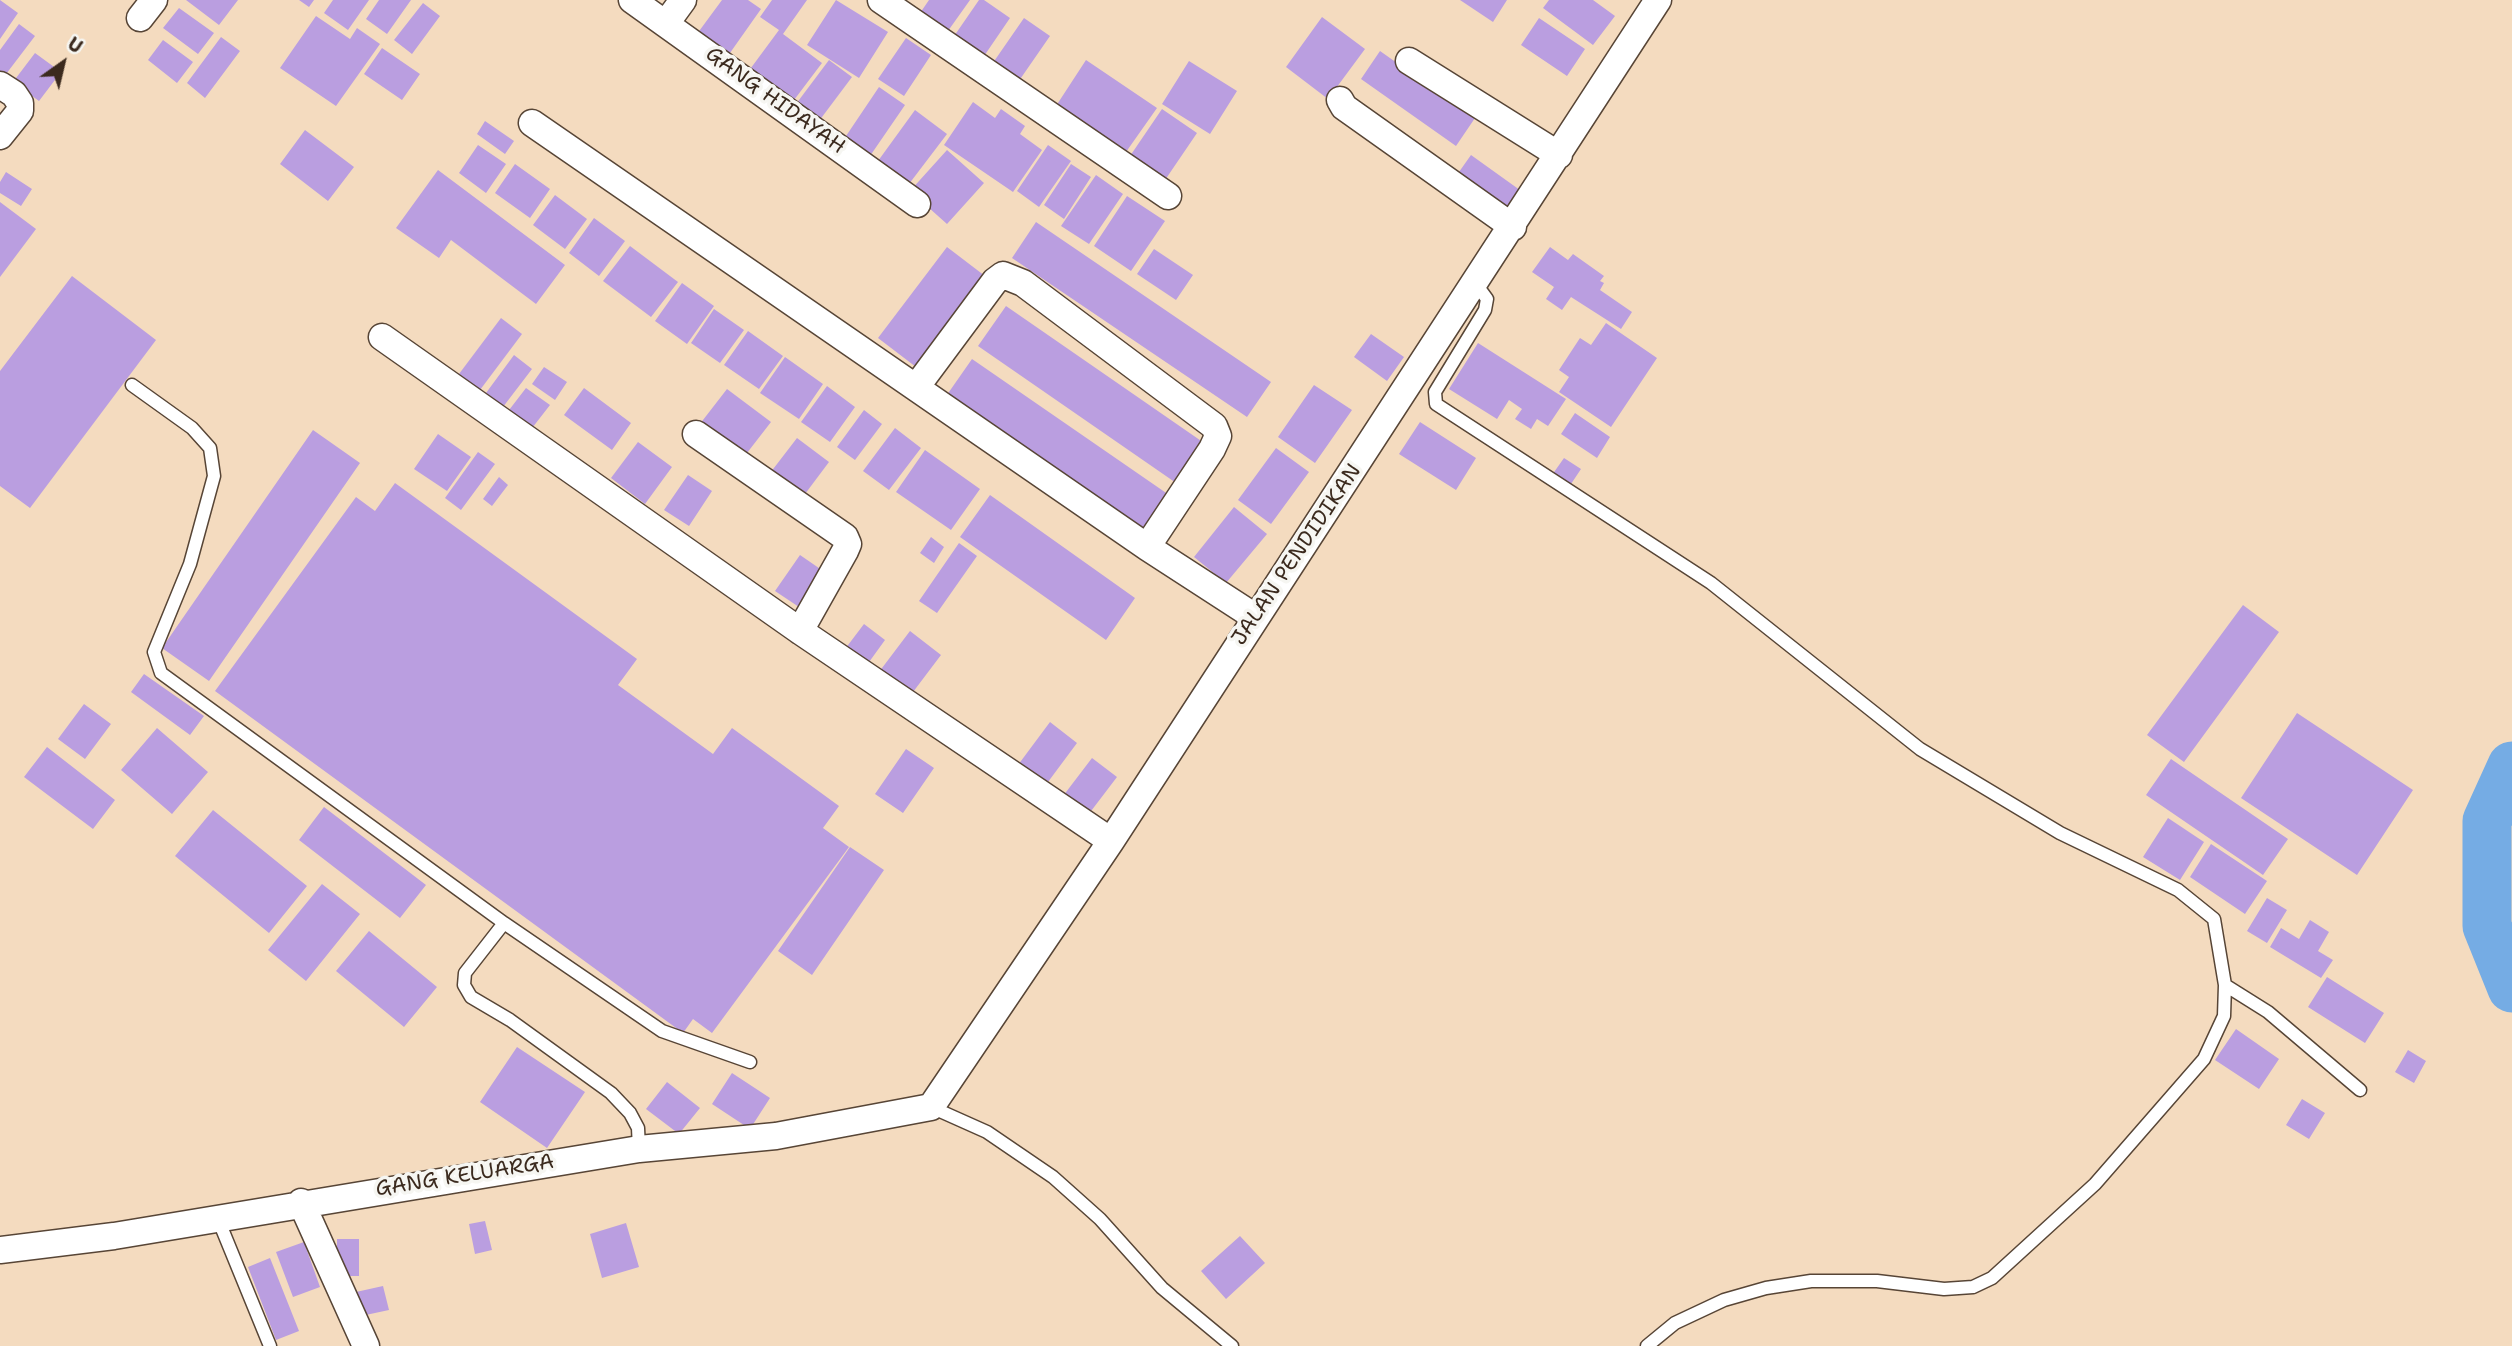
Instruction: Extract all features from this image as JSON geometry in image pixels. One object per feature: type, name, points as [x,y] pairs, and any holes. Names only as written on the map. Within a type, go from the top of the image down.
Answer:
[{"type":"street","name":"GANG HIDAYAH","points":[[632,0],[667,22],[917,204]]},
{"type":"street","points":[[667,22],[683,0]]},
{"type":"street","points":[[881,0],[1168,196]]},
{"type":"street","name":"JALAN PENDIDIKAN","points":[[931,1107],[1111,841],[1255,617],[1476,284],[1658,0]]},
{"type":"street","points":[[1409,61],[1559,155]]},
{"type":"street","points":[[0,85],[14,94],[20,103],[20,111],[0,136]]},
{"type":"street","points":[[1340,100],[1344,107],[1513,227]]},
{"type":"street","points":[[532,123],[1147,547],[1255,617]]},
{"type":"street","points":[[916,386],[995,281],[1003,275],[1023,283],[1214,426],[1218,436],[1212,449],[1147,547]]},
{"type":"street","points":[[382,337],[800,631],[1111,841]]},
{"type":"street","points":[[696,434],[845,537],[845,551],[800,631]]},
{"type":"street","name":"GANG KELUARGA","points":[[0,1250],[218,1219],[301,1202],[639,1149],[776,1136],[931,1107]]},
{"type":"street","points":[[301,1202],[366,1346]]},
{"type":"lane","points":[[1476,284],[1487,299],[1485,310],[1435,392],[1436,404],[1711,583],[1920,749],[2060,833],[2178,890],[2214,919],[2225,985],[2224,1016],[2204,1059],[2095,1184],[1992,1278],[1973,1287],[1944,1289],[1877,1281],[1811,1281],[1766,1288],[1724,1300],[1675,1323],[1647,1346]]},
{"type":"lane","points":[[132,385],[192,428],[211,448],[214,476],[190,564],[154,652],[161,673],[504,922],[662,1031],[750,1062]]},
{"type":"lane","points":[[504,922],[466,973],[464,985],[471,997],[510,1020],[611,1093],[630,1113],[638,1128],[639,1149]]},
{"type":"lane","points":[[2225,985],[2268,1012],[2360,1090]]},
{"type":"lane","points":[[931,1107],[987,1132],[1053,1177],[1100,1219],[1162,1288],[1232,1346]]},
{"type":"lane","points":[[218,1219],[270,1346]]},
{"type":"building","points":[[0,0],[18,13],[0,39]]},
{"type":"building","points":[[186,0],[238,0],[219,25]]},
{"type":"building","points":[[299,0],[314,0],[309,7]]},
{"type":"building","points":[[333,0],[369,0],[348,30],[324,13]]},
{"type":"building","points":[[379,0],[411,0],[387,34],[366,19]]},
{"type":"building","points":[[722,0],[748,0],[761,9],[725,60],[694,38]]},
{"type":"building","points":[[772,0],[807,0],[783,34],[822,63],[788,108],[745,76],[779,30],[760,17]]},
{"type":"building","points":[[836,0],[888,32],[859,78],[807,45]]},
{"type":"building","points":[[929,0],[970,0],[943,38],[916,19]]},
{"type":"building","points":[[979,0],[984,0],[1010,18],[980,62],[950,42]]},
{"type":"building","points":[[1460,0],[1507,0],[1493,22]]},
{"type":"building","points":[[1549,0],[1593,0],[1615,16],[1593,45],[1543,8]]},
{"type":"building","points":[[423,3],[440,16],[412,54],[394,40]]},
{"type":"building","points":[[179,8],[214,33],[198,54],[163,28]]},
{"type":"building","points":[[316,16],[350,39],[357,28],[380,44],[336,106],[280,68]]},
{"type":"building","points":[[1322,17],[1365,49],[1328,99],[1286,67]]},
{"type":"building","points":[[1024,18],[1050,36],[1014,88],[988,70]]},
{"type":"building","points":[[1539,18],[1585,49],[1567,76],[1521,45]]},
{"type":"building","points":[[19,24],[35,36],[0,82],[0,50]]},
{"type":"building","points":[[221,37],[240,51],[205,98],[187,83]]},
{"type":"building","points":[[906,38],[931,55],[904,96],[878,79]]},
{"type":"building","points":[[163,40],[193,62],[177,83],[148,60]]},
{"type":"building","points":[[382,48],[420,74],[402,100],[364,74]]},
{"type":"building","points":[[1380,51],[1475,118],[1456,146],[1361,79]]},
{"type":"building","points":[[35,53],[61,72],[39,101],[13,82]]},
{"type":"building","points":[[829,60],[852,77],[816,125],[793,108]]},
{"type":"building","points":[[1086,60],[1157,108],[1126,152],[1056,106]]},
{"type":"building","points":[[1189,61],[1237,91],[1210,134],[1162,104]]},
{"type":"building","points":[[879,87],[905,105],[870,156],[844,139]]},
{"type":"building","points":[[973,102],[995,118],[1001,109],[1025,126],[1020,134],[1042,150],[1013,192],[944,145]]},
{"type":"building","points":[[1162,109],[1197,133],[1163,183],[1128,159]]},
{"type":"building","points":[[915,110],[947,134],[909,184],[878,161]]},
{"type":"building","points":[[485,121],[514,141],[505,154],[477,134]]},
{"type":"building","points":[[305,130],[354,167],[328,201],[280,164]]},
{"type":"building","points":[[478,145],[506,164],[486,193],[459,173]]},
{"type":"building","points":[[1048,145],[1071,161],[1039,207],[1017,191]]},
{"type":"building","points":[[947,150],[984,183],[947,224],[910,191]]},
{"type":"building","points":[[1471,155],[1524,193],[1507,217],[1454,179]]},
{"type":"building","points":[[515,164],[550,189],[530,218],[495,193]]},
{"type":"building","points":[[1071,164],[1091,177],[1064,219],[1044,205]]},
{"type":"building","points":[[438,170],[565,265],[536,304],[451,240],[439,258],[396,228]]},
{"type":"building","points":[[6,172],[32,189],[21,206],[0,193],[0,182]]},
{"type":"building","points":[[1096,175],[1123,194],[1089,244],[1061,226]]},
{"type":"building","points":[[555,195],[587,219],[565,249],[533,225]]},
{"type":"building","points":[[1127,196],[1165,221],[1131,271],[1094,246]]},
{"type":"building","points":[[0,202],[36,229],[0,277]]},
{"type":"building","points":[[594,218],[625,241],[599,276],[569,253]]},
{"type":"building","points":[[1036,222],[1271,382],[1247,417],[1012,258]]},
{"type":"building","points":[[630,246],[678,282],[651,317],[603,281]]},
{"type":"building","points":[[947,247],[985,276],[916,367],[878,338]]},
{"type":"building","points":[[1550,247],[1568,260],[1573,254],[1604,276],[1600,281],[1604,283],[1600,290],[1632,312],[1621,329],[1571,297],[1562,310],[1546,299],[1554,287],[1532,272]]},
{"type":"building","points":[[1154,249],[1193,275],[1176,300],[1137,274]]},
{"type":"building","points":[[72,276],[156,340],[30,508],[0,486],[0,371]]},
{"type":"building","points":[[682,283],[714,306],[687,344],[655,321]]},
{"type":"building","points":[[1006,306],[1207,445],[1179,485],[978,346]]},
{"type":"building","points":[[714,309],[744,330],[720,363],[691,343]]},
{"type":"building","points":[[501,318],[522,334],[480,390],[459,374]]},
{"type":"building","points":[[1606,323],[1657,358],[1611,427],[1559,392],[1569,377],[1559,370],[1580,338],[1591,345]]},
{"type":"building","points":[[748,331],[783,356],[759,389],[724,365]]},
{"type":"building","points":[[1371,334],[1404,357],[1387,381],[1354,357]]},
{"type":"building","points":[[1478,343],[1566,399],[1548,426],[1537,419],[1531,429],[1515,419],[1522,409],[1509,400],[1497,419],[1449,389]]},
{"type":"building","points":[[514,355],[532,369],[503,407],[486,393]]},
{"type":"building","points":[[785,357],[823,384],[799,419],[760,393]]},
{"type":"building","points":[[972,359],[1172,497],[1142,541],[942,402]]},
{"type":"building","points":[[544,367],[567,382],[555,400],[532,384]]},
{"type":"building","points":[[1314,385],[1352,410],[1315,463],[1278,437]]},
{"type":"building","points":[[827,386],[855,407],[830,442],[801,422]]},
{"type":"building","points":[[526,388],[550,405],[529,432],[506,414]]},
{"type":"building","points":[[584,388],[631,423],[612,450],[564,415]]},
{"type":"building","points":[[727,389],[771,422],[740,462],[696,429]]},
{"type":"building","points":[[864,410],[882,424],[855,460],[837,447]]},
{"type":"building","points":[[1575,413],[1610,437],[1597,458],[1561,434]]},
{"type":"building","points":[[1420,422],[1476,458],[1456,490],[1399,454]]},
{"type":"building","points":[[895,428],[921,448],[889,490],[863,471]]},
{"type":"building","points":[[313,430],[360,463],[209,681],[162,648]]},
{"type":"building","points":[[438,434],[471,457],[447,491],[414,469]]},
{"type":"building","points":[[797,438],[829,462],[799,502],[767,477]]},
{"type":"building","points":[[638,442],[672,467],[645,504],[611,478]]},
{"type":"building","points":[[1276,448],[1309,472],[1271,524],[1238,500]]},
{"type":"building","points":[[925,450],[980,489],[951,530],[896,492]]},
{"type":"building","points":[[478,452],[495,464],[461,510],[445,498]]},
{"type":"building","points":[[1564,458],[1581,469],[1569,487],[1552,475]]},
{"type":"building","points":[[688,475],[712,491],[689,526],[664,510]]},
{"type":"building","points":[[499,477],[508,485],[492,506],[483,499]]},
{"type":"building","points":[[395,483],[637,659],[618,685],[713,754],[732,728],[839,806],[823,828],[849,847],[712,1033],[693,1019],[683,1033],[215,691],[356,497],[375,511]]},
{"type":"building","points":[[990,495],[1135,598],[1106,640],[960,537]]},
{"type":"building","points":[[1234,507],[1267,534],[1226,583],[1194,557]]},
{"type":"building","points":[[931,537],[944,547],[934,563],[920,553]]},
{"type":"building","points":[[959,543],[977,556],[937,613],[919,601]]},
{"type":"building","points":[[800,555],[829,575],[805,611],[775,591]]},
{"type":"building","points":[[2243,605],[2279,632],[2184,762],[2147,735]]},
{"type":"building","points":[[864,624],[885,640],[864,669],[842,653]]},
{"type":"building","points":[[910,631],[941,655],[910,696],[879,672]]},
{"type":"building","points":[[144,674],[204,716],[190,735],[131,692]]},
{"type":"building","points":[[84,704],[111,724],[85,759],[58,739]]},
{"type":"building","points":[[2297,713],[2413,790],[2357,875],[2241,798]]},
{"type":"building","points":[[1050,722],[1077,743],[1045,786],[1018,765]]},
{"type":"building","points":[[157,728],[208,772],[172,814],[121,770]]},
{"type":"building","points":[[47,747],[115,800],[93,829],[24,777]]},
{"type":"building","points":[[906,749],[934,768],[903,813],[875,794]]},
{"type":"building","points":[[1092,758],[1117,777],[1085,819],[1060,800]]},
{"type":"building","points":[[2171,759],[2288,839],[2263,875],[2146,795]]},
{"type":"building","points":[[324,807],[426,885],[400,918],[299,840]]},
{"type":"building","points":[[213,810],[307,886],[269,933],[175,856]]},
{"type":"building","points":[[2168,818],[2204,842],[2180,880],[2143,857]]},
{"type":"building","points":[[2211,844],[2267,881],[2245,914],[2190,877]]},
{"type":"building","points":[[850,847],[884,870],[812,975],[778,951]]},
{"type":"building","points":[[322,884],[360,914],[306,981],[268,950]]},
{"type":"building","points":[[2267,898],[2287,910],[2267,943],[2247,931]]},
{"type":"building","points":[[2310,920],[2329,932],[2318,951],[2333,960],[2321,978],[2270,947],[2281,928],[2299,939]]},
{"type":"building","points":[[369,931],[437,987],[404,1027],[336,971]]},
{"type":"building","points":[[2327,977],[2384,1013],[2365,1043],[2308,1007]]},
{"type":"building","points":[[2236,1029],[2279,1059],[2259,1089],[2215,1060]]},
{"type":"building","points":[[517,1047],[585,1092],[547,1148],[480,1102]]},
{"type":"building","points":[[2408,1050],[2426,1061],[2414,1083],[2395,1072]]},
{"type":"building","points":[[732,1073],[770,1098],[750,1129],[712,1104]]},
{"type":"building","points":[[667,1082],[700,1108],[679,1134],[646,1109]]},
{"type":"building","points":[[2302,1099],[2325,1113],[2309,1139],[2286,1125]]},
{"type":"building","points":[[485,1221],[492,1250],[475,1254],[469,1224]]},
{"type":"building","points":[[626,1223],[639,1267],[602,1278],[590,1234]]},
{"type":"building","points":[[1240,1236],[1265,1263],[1226,1299],[1201,1271]]},
{"type":"building","points":[[337,1239],[359,1239],[359,1276],[337,1276]]},
{"type":"building","points":[[304,1242],[320,1287],[293,1297],[276,1252]]},
{"type":"building","points":[[270,1258],[299,1331],[276,1340],[248,1267]]},
{"type":"building","points":[[383,1286],[389,1310],[361,1316],[356,1292]]},
{"type":"waterway","points":[[2512,766],[2487,821],[2487,926],[2512,988]]}]
